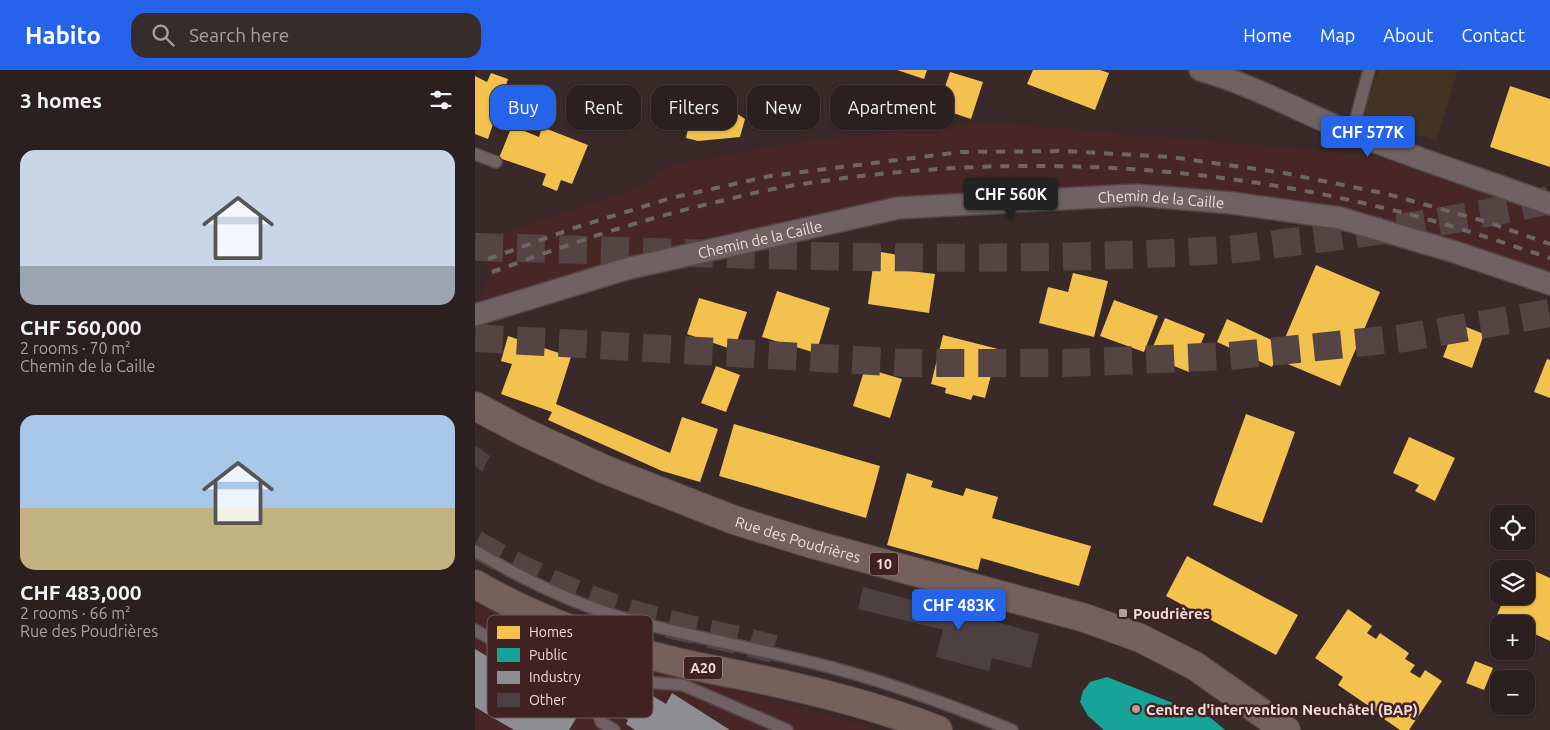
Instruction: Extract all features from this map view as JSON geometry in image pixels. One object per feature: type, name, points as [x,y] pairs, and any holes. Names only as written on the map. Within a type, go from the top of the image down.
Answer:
[{"type":"highway","name":"A20","points":[[475,584],[540,615]]},
{"type":"highway","name":"A20","points":[[653,655],[870,706],[938,730]]},
{"type":"main road","name":"Rue des Poudrières","points":[[475,406],[524,432],[607,470],[734,520],[821,547],[1085,618],[1140,638],[1195,666],[1285,730]]},
{"type":"street","points":[[1200,70],[1216,74],[1352,133],[1550,204]]},
{"type":"street","name":"Chemin de la Caille","points":[[475,315],[626,269],[899,208],[1136,195],[1232,203],[1341,218],[1455,252],[1550,284]]},
{"type":"lane","points":[[1352,133],[1369,70]]},
{"type":"lane","points":[[475,154],[496,162]]},
{"type":"lane","points":[[475,551],[559,595],[615,615]]},
{"type":"lane","points":[[653,626],[837,668],[903,689],[1012,730]]},
{"type":"lane","points":[[475,630],[487,637]]},
{"type":"lane","points":[[653,682],[683,684],[787,730]]},
{"type":"lane","points":[[598,726],[613,730]]},
{"type":"shaded area","points":[[1378,70],[1458,70],[1436,141],[1363,118]]},
{"type":"shaded area","points":[[982,123],[1024,125],[1372,155],[1550,215],[1550,285],[1455,252],[1232,203],[898,208],[475,308],[491,272],[482,240],[643,186],[667,166],[797,142],[914,130],[954,130],[954,126]]},
{"type":"shaded area","points":[[475,594],[513,615],[487,615],[487,718],[653,718],[653,667],[876,730],[475,730]]},
{"type":"building: Homes","points":[[897,70],[927,70],[924,79]]},
{"type":"building: Homes","points":[[1033,70],[1100,70],[1109,73],[1095,110],[1027,84]]},
{"type":"building: Homes","points":[[950,72],[983,82],[971,119],[954,113],[954,85],[946,85]]},
{"type":"building: Homes","points":[[491,73],[508,79],[506,85],[490,85],[491,130],[488,139],[475,134],[475,76],[487,82]]},
{"type":"building: Homes","points":[[1510,86],[1550,99],[1550,167],[1490,147]]},
{"type":"building: Homes","points":[[737,114],[745,119],[740,137],[698,141],[686,138],[688,130],[737,130]]},
{"type":"building: Homes","points":[[510,130],[522,130],[539,137],[541,130],[550,130],[588,145],[572,184],[561,180],[557,191],[542,185],[546,174],[499,158]]},
{"type":"building: Homes","points":[[875,251],[904,256],[902,270],[935,274],[929,313],[868,304]]},
{"type":"building: Homes","points":[[1316,265],[1380,292],[1340,386],[1276,359],[1272,367],[1217,342],[1227,319],[1282,345]]},
{"type":"building: Homes","points":[[1073,273],[1108,281],[1094,337],[1039,323],[1048,287],[1068,292]]},
{"type":"building: Homes","points":[[777,291],[830,308],[816,353],[762,337]]},
{"type":"building: Homes","points":[[699,298],[747,312],[734,350],[687,334]]},
{"type":"building: Homes","points":[[1114,300],[1158,316],[1144,352],[1100,336]]},
{"type":"building: Homes","points":[[1165,318],[1205,334],[1189,372],[1149,356]]},
{"type":"building: Homes","points":[[1456,323],[1484,334],[1472,368],[1443,357]]},
{"type":"building: Homes","points":[[943,335],[998,349],[985,398],[973,395],[971,400],[945,393],[946,388],[931,384]]},
{"type":"building: Homes","points":[[508,336],[571,357],[556,404],[670,453],[682,417],[718,429],[700,482],[662,471],[548,420],[552,412],[501,394],[512,364],[501,361]]},
{"type":"building: Homes","points":[[1547,359],[1550,360],[1550,398],[1534,392]]},
{"type":"building: Homes","points":[[716,366],[740,375],[726,412],[701,403]]},
{"type":"building: Homes","points":[[865,368],[902,379],[890,418],[853,406]]},
{"type":"building: Homes","points":[[1246,414],[1295,432],[1262,523],[1213,505]]},
{"type":"building: Homes","points":[[734,424],[880,466],[866,518],[719,476]]},
{"type":"building: Homes","points":[[1409,437],[1455,458],[1435,501],[1415,491],[1419,485],[1393,473]]},
{"type":"building: Homes","points":[[907,473],[933,481],[931,487],[963,496],[966,488],[998,497],[992,518],[1091,546],[1079,586],[981,558],[978,570],[887,545]]},
{"type":"building: Homes","points":[[1187,556],[1298,615],[1276,655],[1166,596]]},
{"type":"building: Homes","points":[[1535,571],[1550,578],[1550,641],[1535,634],[1535,615],[1497,615],[1501,605],[1535,605]]},
{"type":"building: Homes","points":[[1348,609],[1372,626],[1367,633],[1376,639],[1380,633],[1409,653],[1405,659],[1415,665],[1410,672],[1420,678],[1425,670],[1442,681],[1409,730],[1400,730],[1384,719],[1390,710],[1384,705],[1379,713],[1338,685],[1343,677],[1315,658]]},
{"type":"building: Homes","points":[[1475,661],[1493,668],[1490,670],[1490,675],[1484,690],[1466,683]]},
{"type":"building: Public","name":"Centre d'intervention Neuchâtel (BAP)","points":[[1107,677],[1211,718],[1225,730],[1104,730],[1088,716],[1080,702],[1083,691],[1090,682]]},
{"type":"building: Industry","points":[[475,649],[487,656],[487,714],[475,707]]},
{"type":"building: Industry","points":[[672,693],[730,730],[635,730],[626,724],[628,720],[625,718],[653,718],[653,696],[666,704]]},
{"type":"building: Industry","points":[[494,718],[576,718],[569,730],[514,730]]},
{"type":"building: Other","points":[[475,445],[490,456],[482,472],[475,465]]},
{"type":"building: Other","points":[[863,587],[1039,634],[1031,668],[992,658],[989,671],[936,657],[943,630],[858,609]]},
{"type":"tunnel","points":[[475,247],[849,257],[943,258],[1130,255],[1234,249],[1339,236],[1460,218],[1550,200]]},
{"type":"tunnel","points":[[475,338],[907,363],[1066,363],[1230,356],[1404,338],[1550,313]]},
{"type":"tunnel","points":[[475,544],[547,581],[585,597],[637,615]]},
{"type":"tunnel","points":[[653,620],[774,649]]},
{"type":"railway","points":[[488,259],[574,228],[671,198],[770,176],[961,152],[1065,151],[1171,157],[1284,173],[1387,194],[1484,221],[1550,244]]},
{"type":"railway","points":[[492,272],[627,226],[767,190],[849,177],[925,170],[1002,166],[1156,171],[1233,179],[1309,192],[1384,208],[1467,231],[1550,258]]},
{"type":"place","name":"Poudrières","points":[[1123,613]]},
{"type":"place","name":"Centre d'intervention Neuchâtel (BAP)","points":[[1136,709]]}]
